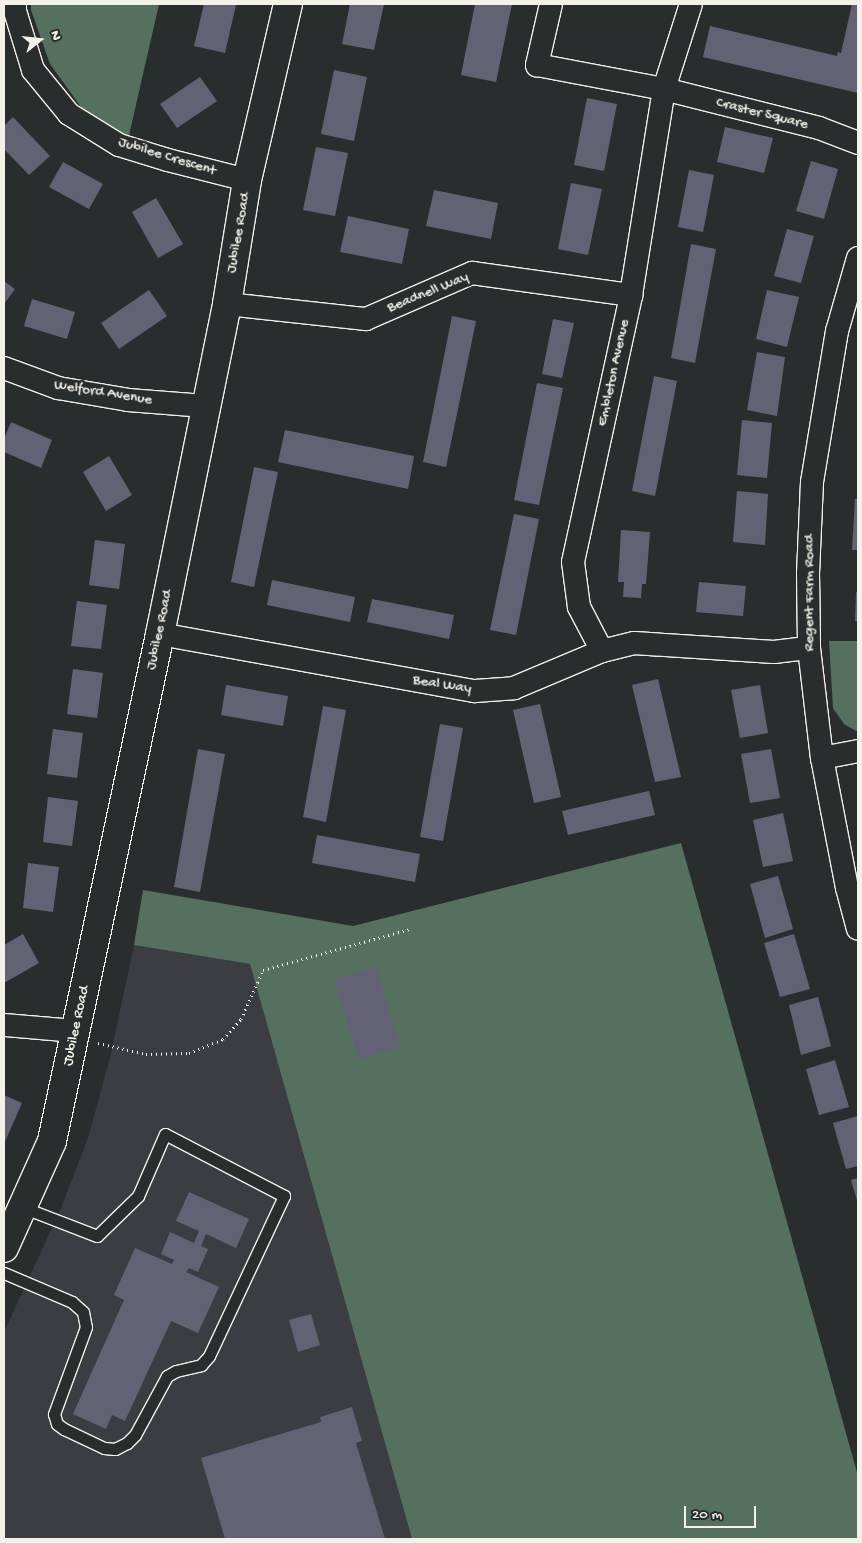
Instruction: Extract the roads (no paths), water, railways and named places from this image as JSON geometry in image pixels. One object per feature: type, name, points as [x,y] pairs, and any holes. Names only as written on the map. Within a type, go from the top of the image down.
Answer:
[{"type":"street","name":"Jubilee Crescent","points":[[15,4],[15,11],[33,70],[69,114],[119,145],[168,160],[247,180]]},
{"type":"street","name":"Jubilee Road","points":[[4,1248],[52,1141],[160,634],[226,304],[247,180],[288,4]]},
{"type":"street","name":"Craster Square","points":[[551,4],[537,65],[664,90],[819,128],[858,143]]},
{"type":"street","points":[[664,90],[691,4]]},
{"type":"street","name":"Embleton Avenue","points":[[602,651],[579,607],[573,562],[631,295],[664,90]]},
{"type":"street","name":"Regent Farm Road","points":[[858,258],[837,331],[812,482],[808,573],[809,648],[822,758],[847,888],[858,929]]},
{"type":"street","name":"Beadnell Way","points":[[226,304],[366,319],[472,273],[631,295]]},
{"type":"street","name":"Welford Avenue","points":[[4,368],[58,388],[128,400],[205,406]]},
{"type":"street","name":"Beal Way","points":[[160,634],[475,691],[514,688],[602,651],[634,643],[774,652],[809,648]]},
{"type":"street","points":[[822,758],[858,751]]},
{"type":"street","points":[[4,1025],[75,1034]]},
{"type":"lane","points":[[4,1273],[72,1302],[84,1312],[86,1327],[54,1414],[57,1424],[64,1429],[104,1448],[115,1449],[127,1443],[135,1434],[167,1376],[176,1371],[201,1365],[209,1356],[284,1196],[165,1134],[138,1196],[97,1236],[22,1207]]}]
